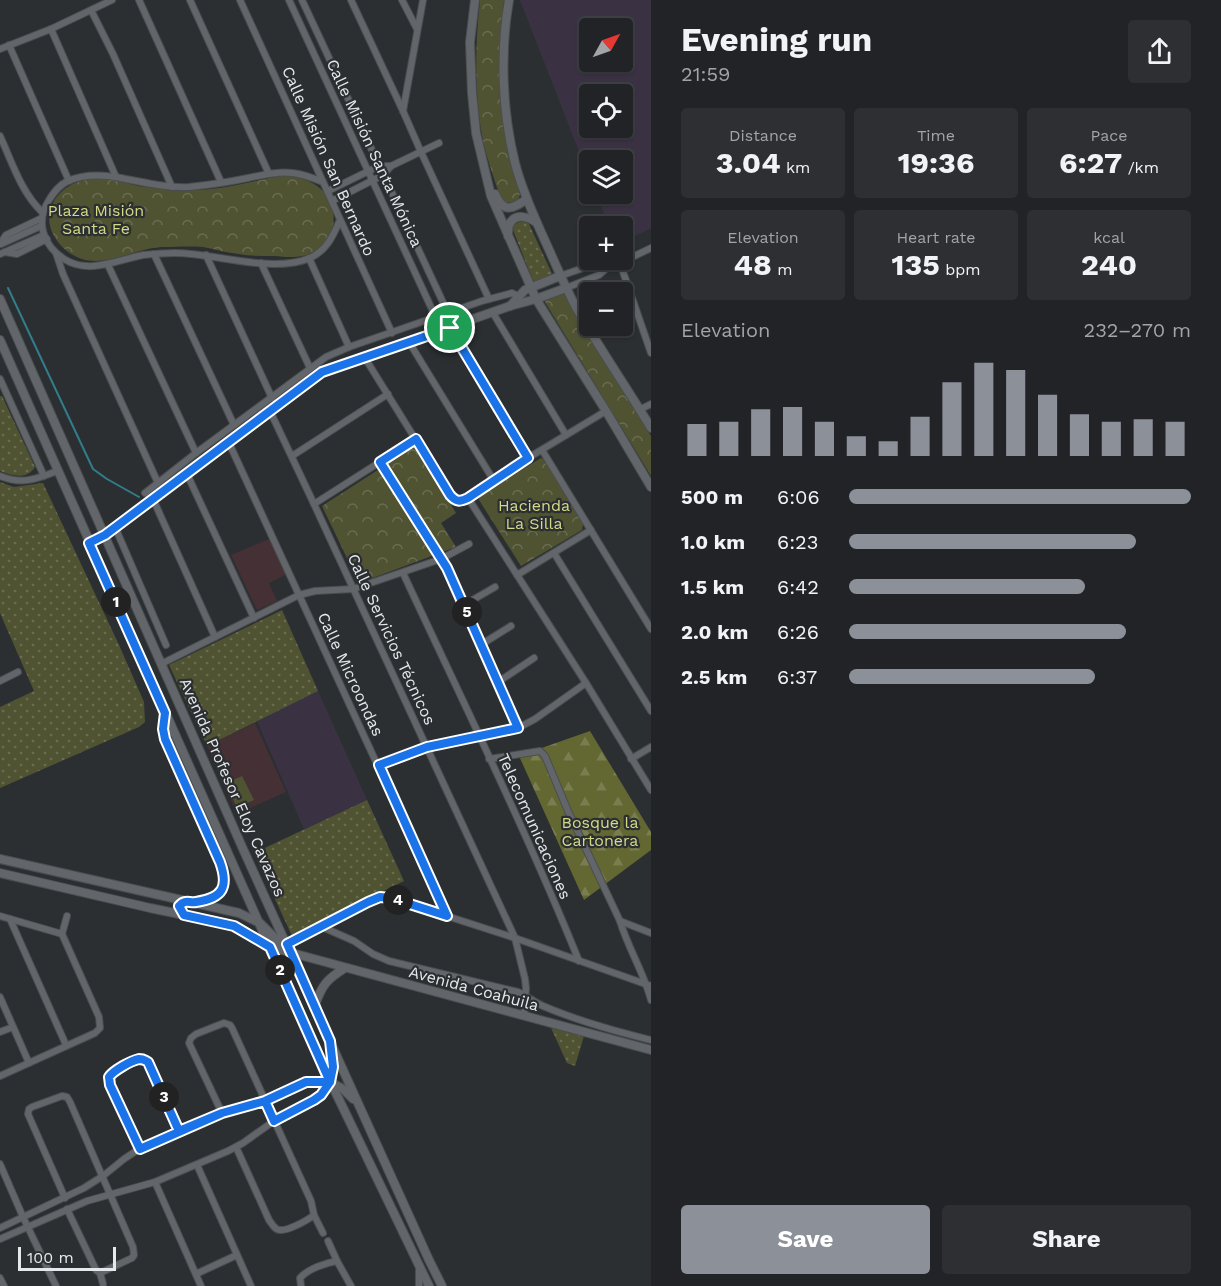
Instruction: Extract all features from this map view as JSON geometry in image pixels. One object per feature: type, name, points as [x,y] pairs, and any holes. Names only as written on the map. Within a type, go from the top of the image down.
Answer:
[{"type":"main road","points":[[475,0],[470,42],[472,93],[476,133],[491,196],[536,299],[651,487]]},
{"type":"main road","points":[[509,0],[504,54],[508,127],[515,162],[527,199],[566,288],[651,428]]},
{"type":"main road","points":[[483,166],[498,200],[504,207],[514,207],[527,199]]},
{"type":"main road","points":[[508,237],[509,225],[518,217],[527,217],[537,224]]},
{"type":"main road","name":"Avenida Profesor Eloy Cavazos","points":[[0,299],[290,953],[442,1286]]},
{"type":"main road","name":"Avenida Profesor Eloy Cavazos","points":[[0,340],[330,1082],[429,1286]]},
{"type":"main road","points":[[59,476],[76,469]]},
{"type":"main road","points":[[89,543],[105,535]]},
{"type":"main road","points":[[165,713],[163,729],[165,739],[211,842],[224,877],[218,895],[190,902]]},
{"type":"main road","points":[[211,842],[234,866]]},
{"type":"main road","points":[[315,1005],[327,980],[345,968]]},
{"type":"main road","points":[[330,1041],[333,1067],[330,1082],[348,1094],[361,1109]]},
{"type":"street","points":[[0,49],[51,29],[112,0]]},
{"type":"street","points":[[139,0],[221,182]]},
{"type":"street","points":[[190,0],[269,174]]},
{"type":"street","name":"Calle Misión San Bernardo","points":[[240,0],[392,333]]},
{"type":"street","name":"Calle Misión Santa Mónica","points":[[289,0],[435,318]]},
{"type":"street","name":"Calle Misión Santa Mónica","points":[[302,0],[448,313]]},
{"type":"street","points":[[351,0],[489,299]]},
{"type":"street","points":[[402,0],[417,30]]},
{"type":"street","points":[[404,111],[423,0]]},
{"type":"street","points":[[91,10],[172,187]]},
{"type":"street","points":[[51,29],[116,177]]},
{"type":"street","points":[[312,49],[322,44]]},
{"type":"street","points":[[9,45],[69,181]]},
{"type":"street","points":[[0,136],[24,189],[42,215]]},
{"type":"street","points":[[333,201],[383,175],[391,166],[439,143]]},
{"type":"street","points":[[328,191],[379,166],[391,166]]},
{"type":"street","points":[[158,483],[63,274],[56,252],[41,226],[42,215],[54,193],[69,181],[96,176],[116,177],[172,187],[189,187],[293,172],[323,182]]},
{"type":"street","points":[[0,244],[6,235],[42,215]]},
{"type":"street","points":[[56,252],[81,266],[108,265],[129,258],[154,254],[206,255],[261,263],[290,262],[316,255],[328,244],[340,220]]},
{"type":"street","points":[[0,244],[41,226]]},
{"type":"street","points":[[2,253],[46,237]]},
{"type":"street","points":[[633,257],[651,248]]},
{"type":"street","points":[[154,254],[234,425]]},
{"type":"street","points":[[206,255],[272,398]]},
{"type":"street","points":[[309,258],[349,347]]},
{"type":"street","points":[[261,263],[310,368]]},
{"type":"street","points":[[108,265],[196,453]]},
{"type":"street","points":[[105,535],[322,372],[493,313],[519,300],[530,287],[579,269]]},
{"type":"street","points":[[145,493],[326,357],[489,299],[512,293],[519,300],[536,299],[599,275],[605,270]]},
{"type":"street","points":[[622,270],[651,353]]},
{"type":"street","points":[[493,313],[566,435]]},
{"type":"street","points":[[450,328],[528,458]]},
{"type":"street","points":[[409,342],[494,481]]},
{"type":"street","points":[[365,358],[450,495],[456,501],[468,498],[528,458],[606,411]]},
{"type":"street","points":[[0,381],[44,476]]},
{"type":"street","points":[[292,456],[388,394]]},
{"type":"street","points":[[639,410],[651,404]]},
{"type":"street","name":"Calle Servicios Técnicos","points":[[270,411],[514,938],[524,970],[526,996],[524,1016]]},
{"type":"street","points":[[314,504],[416,439]]},
{"type":"street","name":"Calle Microondas","points":[[230,442],[447,916]]},
{"type":"street","points":[[542,450],[651,628]]},
{"type":"street","points":[[380,462],[447,568],[518,728]]},
{"type":"street","points":[[187,474],[254,618]]},
{"type":"street","points":[[0,476],[19,481],[44,476],[59,476]]},
{"type":"street","points":[[468,498],[651,790]]},
{"type":"street","points":[[153,499],[215,637]]},
{"type":"street","points":[[115,527],[166,645]]},
{"type":"street","points":[[517,575],[591,530]]},
{"type":"street","points":[[161,664],[299,595],[315,591],[353,589],[441,559],[469,544]]},
{"type":"street","points":[[554,553],[651,711]]},
{"type":"street","name":"Telecomunicaciones","points":[[403,573],[561,916],[579,961]]},
{"type":"street","points":[[464,605],[495,587]]},
{"type":"street","points":[[482,644],[511,626]]},
{"type":"street","points":[[498,682],[534,658]]},
{"type":"street","points":[[0,681],[18,672]]},
{"type":"street","points":[[379,765],[427,747],[518,728],[535,719],[586,683]]},
{"type":"street","points":[[632,759],[651,747]]},
{"type":"street","points":[[489,759],[542,752],[620,921],[625,938],[649,985],[651,1000]]},
{"type":"street","name":"Avenida Coahuila","points":[[0,859],[239,913],[260,923],[290,953]]},
{"type":"street","name":"Avenida Coahuila","points":[[0,873],[228,924],[247,932],[270,947],[290,953],[651,1050]]},
{"type":"street","points":[[287,944],[368,902],[380,897],[391,898],[649,985]]},
{"type":"street","points":[[184,915],[179,906],[183,902],[190,902]]},
{"type":"street","points":[[0,916],[62,934]]},
{"type":"street","points":[[0,1076],[97,1032],[100,1028],[91,998],[62,934],[67,916]]},
{"type":"street","points":[[247,932],[253,928],[248,918]]},
{"type":"street","points":[[10,919],[66,1045]]},
{"type":"street","points":[[620,921],[651,933]]},
{"type":"street","points":[[320,926],[354,941],[373,954],[389,961],[495,986],[526,996],[538,1004],[581,1021],[651,1040]]},
{"type":"street","points":[[0,997],[29,1063]]},
{"type":"street","points":[[222,1113],[189,1043],[190,1038],[196,1034],[220,1023],[227,1023],[232,1028],[311,1200],[314,1215],[323,1233]]},
{"type":"street","points":[[0,1032],[13,1027]]},
{"type":"street","points":[[140,1149],[110,1085],[109,1077],[113,1071],[138,1059],[145,1060],[150,1065],[179,1131]]},
{"type":"street","points":[[0,1228],[84,1188],[140,1149],[179,1131],[222,1113],[265,1101],[306,1082],[330,1082]]},
{"type":"street","points":[[0,1239],[87,1201],[155,1182],[236,1147],[274,1121],[318,1097],[330,1082]]},
{"type":"street","points":[[64,1197],[28,1118],[28,1112],[32,1107],[62,1096],[67,1097],[133,1247],[134,1255],[129,1260],[100,1273]]},
{"type":"street","points":[[236,1147],[269,1220],[276,1229],[287,1229],[314,1215]]},
{"type":"street","points":[[0,1164],[56,1286]]},
{"type":"street","points":[[197,1165],[251,1286]]},
{"type":"street","points":[[155,1182],[201,1286]]},
{"type":"street","points":[[68,1209],[96,1270],[100,1273],[103,1284]]},
{"type":"street","points":[[328,1241],[351,1286]]},
{"type":"street","points":[[196,1274],[237,1255]]},
{"type":"street","points":[[301,1286],[300,1278],[304,1274],[337,1261]]},
{"type":"street","points":[[419,1268],[419,1286]]},
{"type":"street","points":[[0,1278],[4,1286]]},
{"type":"shaded area","points":[[520,0],[651,0],[651,228],[633,237],[633,216],[605,216],[600,204],[633,204],[633,150],[579,151]]},
{"type":"shaded area","points":[[269,539],[287,574],[269,583],[277,601],[257,610],[231,555]]},
{"type":"shaded area","points":[[318,691],[367,800],[304,829],[257,721]]},
{"type":"shaded area","points":[[255,723],[286,792],[237,814],[207,746]]},
{"type":"green space","points":[[480,0],[504,0],[500,56],[501,94],[508,150],[520,195],[513,203],[504,202],[501,199],[483,141],[480,123],[476,70]]},
{"type":"green space","name":"Plaza Misión Santa Fe","points":[[283,175],[299,178],[315,185],[324,192],[332,207],[334,218],[332,230],[326,242],[313,252],[298,257],[252,256],[203,247],[162,247],[101,261],[91,261],[68,252],[57,241],[50,227],[50,211],[54,202],[65,189],[81,181],[99,178],[146,187],[198,190]]},
{"type":"green space","points":[[519,222],[529,224],[553,276],[534,283],[513,230],[514,225]]},
{"type":"green space","points":[[563,293],[579,319],[579,336],[589,336],[651,436],[651,476],[545,302],[547,298]]},
{"type":"green space","points":[[0,396],[35,467],[28,474],[14,475],[0,471]]},
{"type":"green space","points":[[415,446],[456,513],[441,523],[456,547],[359,583],[322,506]]},
{"type":"green space","name":"Hacienda La Silla","points":[[541,458],[546,460],[583,524],[582,530],[521,566],[479,500],[480,495]]},
{"type":"green space","points":[[0,482],[14,487],[43,483],[144,702],[145,722],[139,727],[0,788],[0,707],[34,691],[0,613]]},
{"type":"green space","points":[[282,610],[318,691],[207,746],[169,665]]},
{"type":"green space","name":"Bosque la Cartonera","points":[[590,731],[651,832],[651,850],[584,900],[519,756]]},
{"type":"green space","points":[[242,776],[254,800],[237,808],[226,783]]},
{"type":"green space","points":[[367,800],[404,881],[292,936],[254,853]]},
{"type":"green space","points":[[551,1028],[584,1036],[575,1066],[567,1063]]},
{"type":"waterway","points":[[8,288],[93,469],[139,497]]},
{"type":"route","points":[[450,328],[322,372],[105,535],[89,543],[165,713],[163,729],[165,739],[220,862],[224,877],[222,890],[218,895],[193,902],[186,901],[179,906],[184,915],[234,926],[270,947],[330,1082],[306,1082],[265,1101],[222,1113],[140,1149],[110,1085],[109,1077],[113,1071],[138,1059],[145,1060],[150,1065],[179,1131],[222,1113],[265,1101],[274,1121],[321,1095],[330,1082],[332,1074],[330,1041],[287,944],[380,897],[391,898],[447,916],[379,765],[427,747],[518,728],[447,568],[380,462],[416,439],[450,495],[454,500],[459,501],[468,498],[528,458],[450,328]]}]
